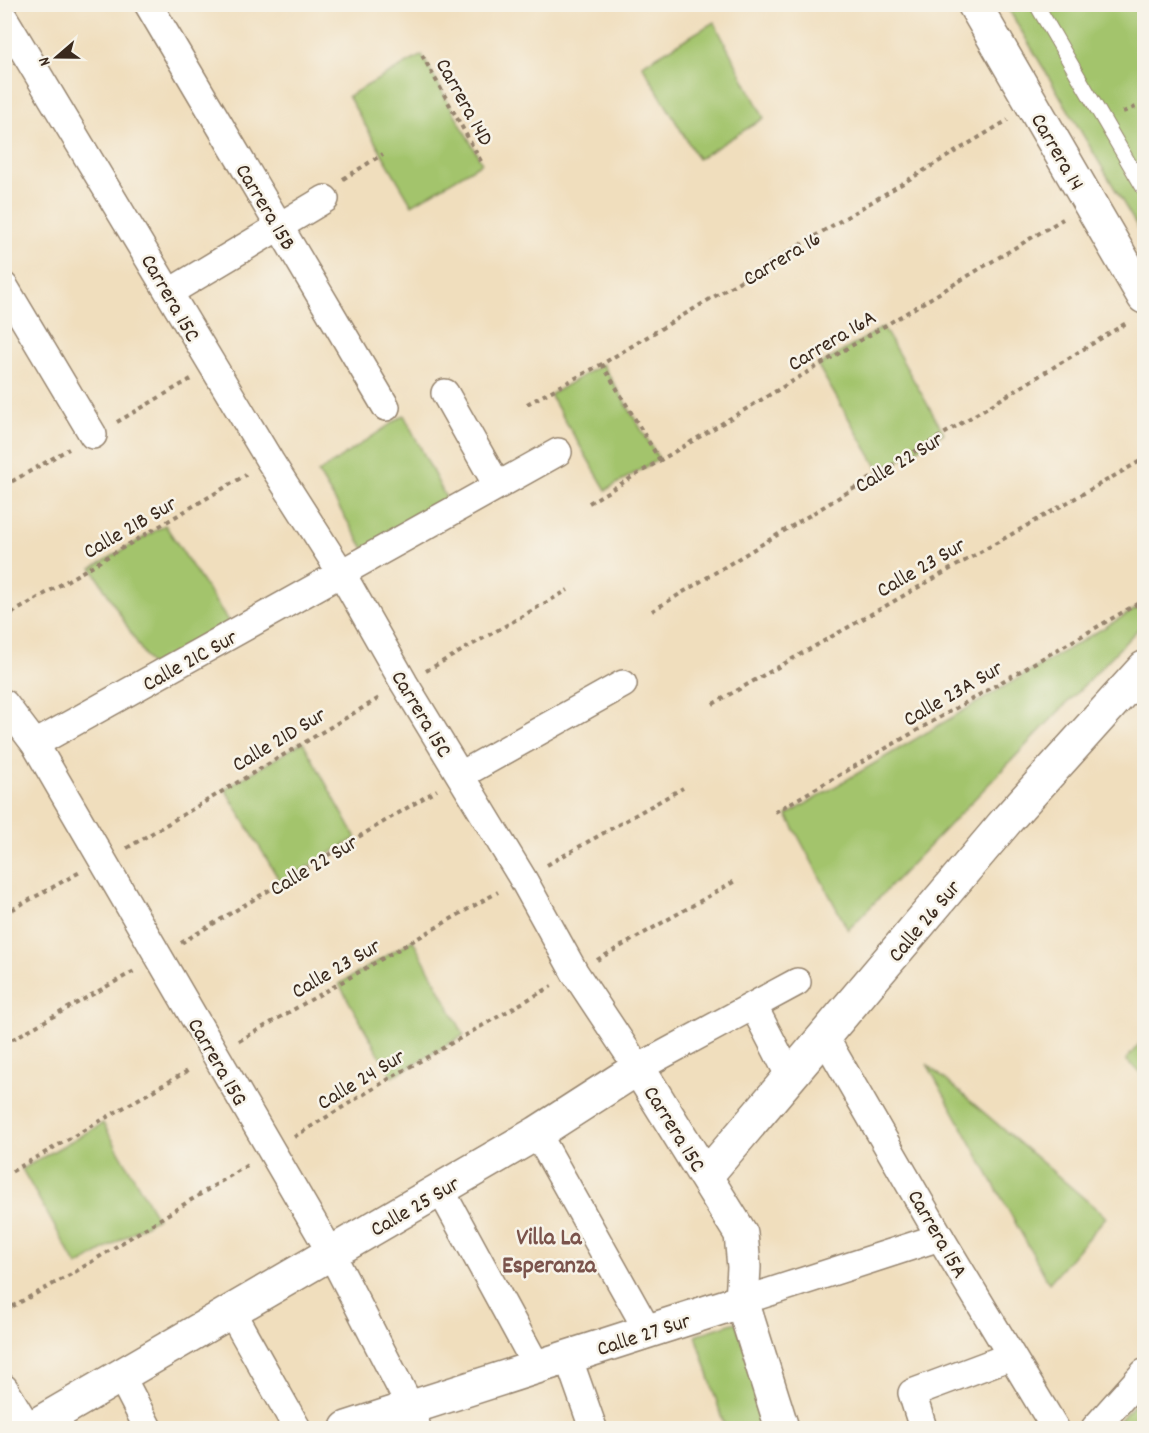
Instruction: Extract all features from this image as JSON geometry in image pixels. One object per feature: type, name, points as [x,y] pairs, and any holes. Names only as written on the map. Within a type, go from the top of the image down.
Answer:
[{"type":"street","name":"Carrera 15B","points":[[148,4],[386,407]]},
{"type":"street","name":"Carrera 14","points":[[974,4],[1089,203],[1139,308]]},
{"type":"street","name":"Carrera 15C","points":[[4,18],[270,461],[342,574],[404,683],[523,879],[575,973],[638,1068],[741,1234],[744,1267],[742,1301],[782,1428]]},
{"type":"street","points":[[170,292],[279,226],[333,190]]},
{"type":"street","points":[[4,286],[93,435]]},
{"type":"street","points":[[445,393],[496,485]]},
{"type":"street","points":[[342,574],[558,452]]},
{"type":"street","name":"Calle 21C Sur","points":[[36,744],[342,574]]},
{"type":"street","name":"Calle 26 Sur","points":[[706,1176],[1006,820],[1144,668]]},
{"type":"street","points":[[461,775],[623,684]]},
{"type":"street","name":"Carrera 15G","points":[[4,703],[36,744],[332,1253],[414,1418]]},
{"type":"street","name":"Calle 25 Sur","points":[[29,1428],[537,1133],[638,1068],[797,982]]},
{"type":"street","points":[[754,1007],[790,1077]]},
{"type":"street","name":"Carrera 15A","points":[[825,1036],[940,1237],[1055,1428]]},
{"type":"street","points":[[537,1133],[648,1331]]},
{"type":"street","points":[[440,1189],[537,1367]]},
{"type":"street","name":"Calle 27 Sur","points":[[347,1428],[414,1418],[537,1367],[940,1237]]},
{"type":"street","points":[[231,1311],[297,1428]]},
{"type":"street","points":[[923,1428],[912,1393],[1011,1356]]},
{"type":"street","points":[[568,1357],[592,1428]]},
{"type":"street","points":[[1095,1428],[1144,1373]]},
{"type":"street","points":[[121,1376],[148,1428]]},
{"type":"street","points":[[4,1388],[29,1428]]},
{"type":"lane","points":[[1036,4],[1144,189]]},
{"type":"path","name":"Carrera 14D","points":[[422,55],[482,163]]},
{"type":"path","name":"Carrera 16","points":[[527,404],[602,364],[1032,106]]},
{"type":"path","points":[[333,190],[383,154]]},
{"type":"path","name":"Carrera 16A","points":[[589,503],[1089,203]]},
{"type":"path","name":"Calle 22 Sur","points":[[652,611],[1139,308]]},
{"type":"path","points":[[602,364],[659,459]]},
{"type":"path","name":"Calle 23 Sur","points":[[713,704],[1144,459]]},
{"type":"path","name":"Calle 21B Sur","points":[[4,618],[270,461]]},
{"type":"path","name":"Calle 21D Sur","points":[[4,914],[104,861],[404,683],[568,590]]},
{"type":"path","name":"Calle 23A Sur","points":[[775,812],[1144,600]]},
{"type":"path","name":"Calle 22 Sur","points":[[4,1044],[159,956],[461,775]]},
{"type":"path","name":"Calle 23 Sur","points":[[4,1176],[683,788]]},
{"type":"path","name":"Calle 24 Sur","points":[[4,1311],[75,1272],[392,1077],[737,880]]},
{"type":"green space","points":[[1006,5],[1144,5],[1144,238]]},
{"type":"green space","points":[[714,22],[764,118],[698,159],[642,65]]},
{"type":"green space","points":[[422,55],[482,163],[412,205],[348,96]]},
{"type":"green space","points":[[883,327],[944,433],[880,472],[818,366]]},
{"type":"green space","points":[[602,364],[659,459],[606,490],[550,395]]},
{"type":"green space","points":[[404,415],[448,502],[365,550],[318,473]]},
{"type":"green space","points":[[165,525],[236,633],[157,676],[92,568]]},
{"type":"green space","points":[[1144,604],[1144,623],[848,930],[787,815]]},
{"type":"green space","points":[[303,742],[356,838],[281,883],[225,789]]},
{"type":"green space","points":[[413,940],[464,1035],[392,1077],[339,984]]},
{"type":"green space","points":[[1144,1038],[1144,1076],[1126,1060]]},
{"type":"green space","points":[[927,1064],[1106,1217],[1049,1283]]},
{"type":"green space","points":[[103,1123],[157,1218],[77,1266],[22,1169]]},
{"type":"green space","points":[[736,1322],[770,1428],[725,1428],[696,1335]]},
{"type":"green space","points":[[1144,1392],[1144,1428],[1113,1428]]},
{"type":"district","name":"Villa La Esperanza","points":[[549,1250]]}]
